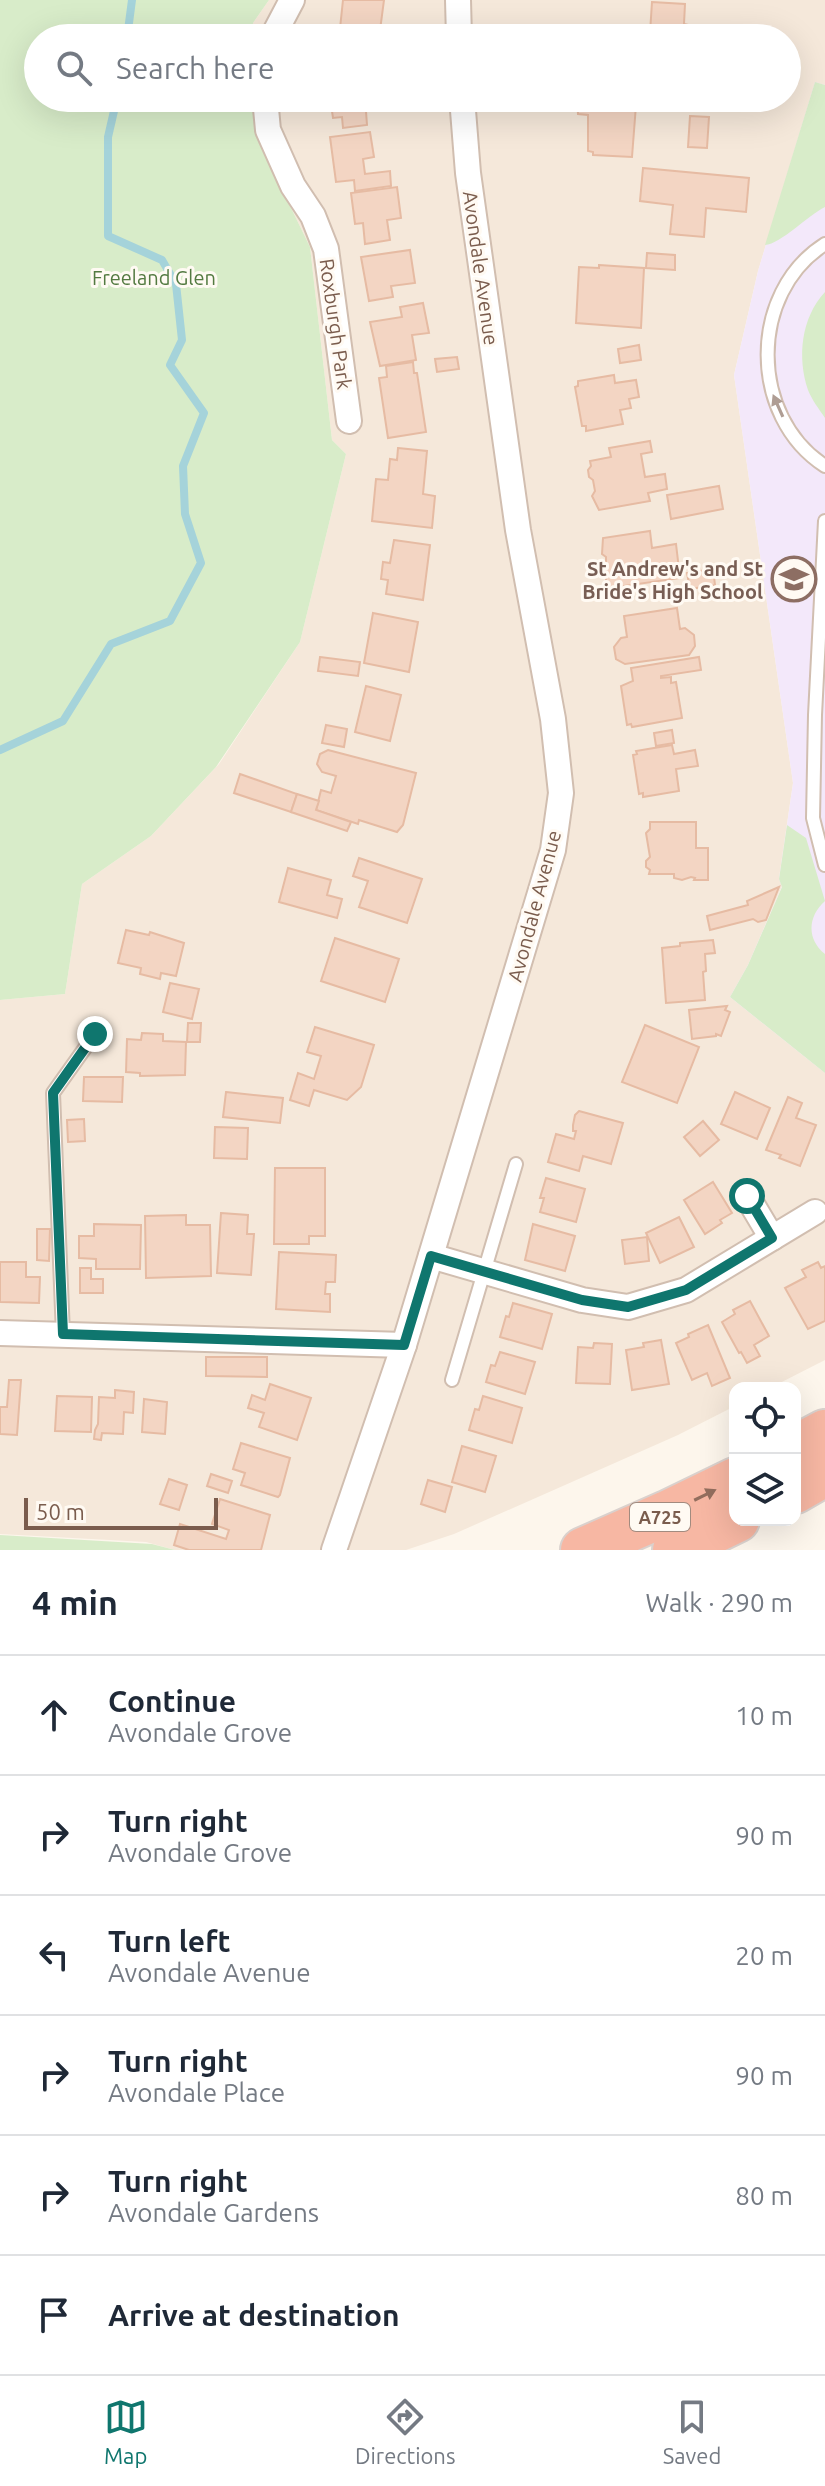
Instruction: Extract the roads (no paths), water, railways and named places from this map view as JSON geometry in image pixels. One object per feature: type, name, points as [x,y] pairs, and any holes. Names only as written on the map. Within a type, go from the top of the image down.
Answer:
[{"type":"highway","points":[[801,1445],[825,1432]]},
{"type":"highway","points":[[801,1488],[825,1474]]},
{"type":"highway","name":"A725","points":[[583,1550],[729,1483]]},
{"type":"highway","name":"A725","points":[[675,1550],[729,1524]]},
{"type":"street","points":[[279,24],[292,0]]},
{"type":"street","points":[[458,0],[459,24]]},
{"type":"street","name":"Roxburgh Park","points":[[266,112],[268,130],[293,186],[313,216],[326,249],[349,421]]},
{"type":"street","name":"Avondale Avenue","points":[[334,1550],[404,1345],[553,850],[561,793],[553,719],[518,530],[468,173],[463,112]]},
{"type":"street","points":[[747,1196],[772,1238]]},
{"type":"street","points":[[431,1256],[582,1300],[628,1307],[686,1290],[820,1208]]},
{"type":"street","points":[[0,1333],[404,1345]]},
{"type":"lane","points":[[825,244],[813,252],[787,283],[770,320],[766,360],[773,400],[792,436],[825,466]]},
{"type":"lane","points":[[825,521],[813,818],[825,865]]},
{"type":"lane","points":[[63,1334],[53,1093],[95,1034]]},
{"type":"lane","points":[[452,1380],[516,1164]]},
{"type":"waterway","points":[[129,24],[132,0]]},
{"type":"waterway","points":[[0,750],[63,721],[111,644],[170,621],[201,563],[185,514],[183,466],[204,413],[170,365],[182,340],[176,284],[162,260],[108,236],[108,137],[114,112]]},
{"type":"place","name":"St Andrew's and St Bride's High School","points":[[794,579]]},
{"type":"park label","name":"Freeland Glen","points":[[154,277]]}]
